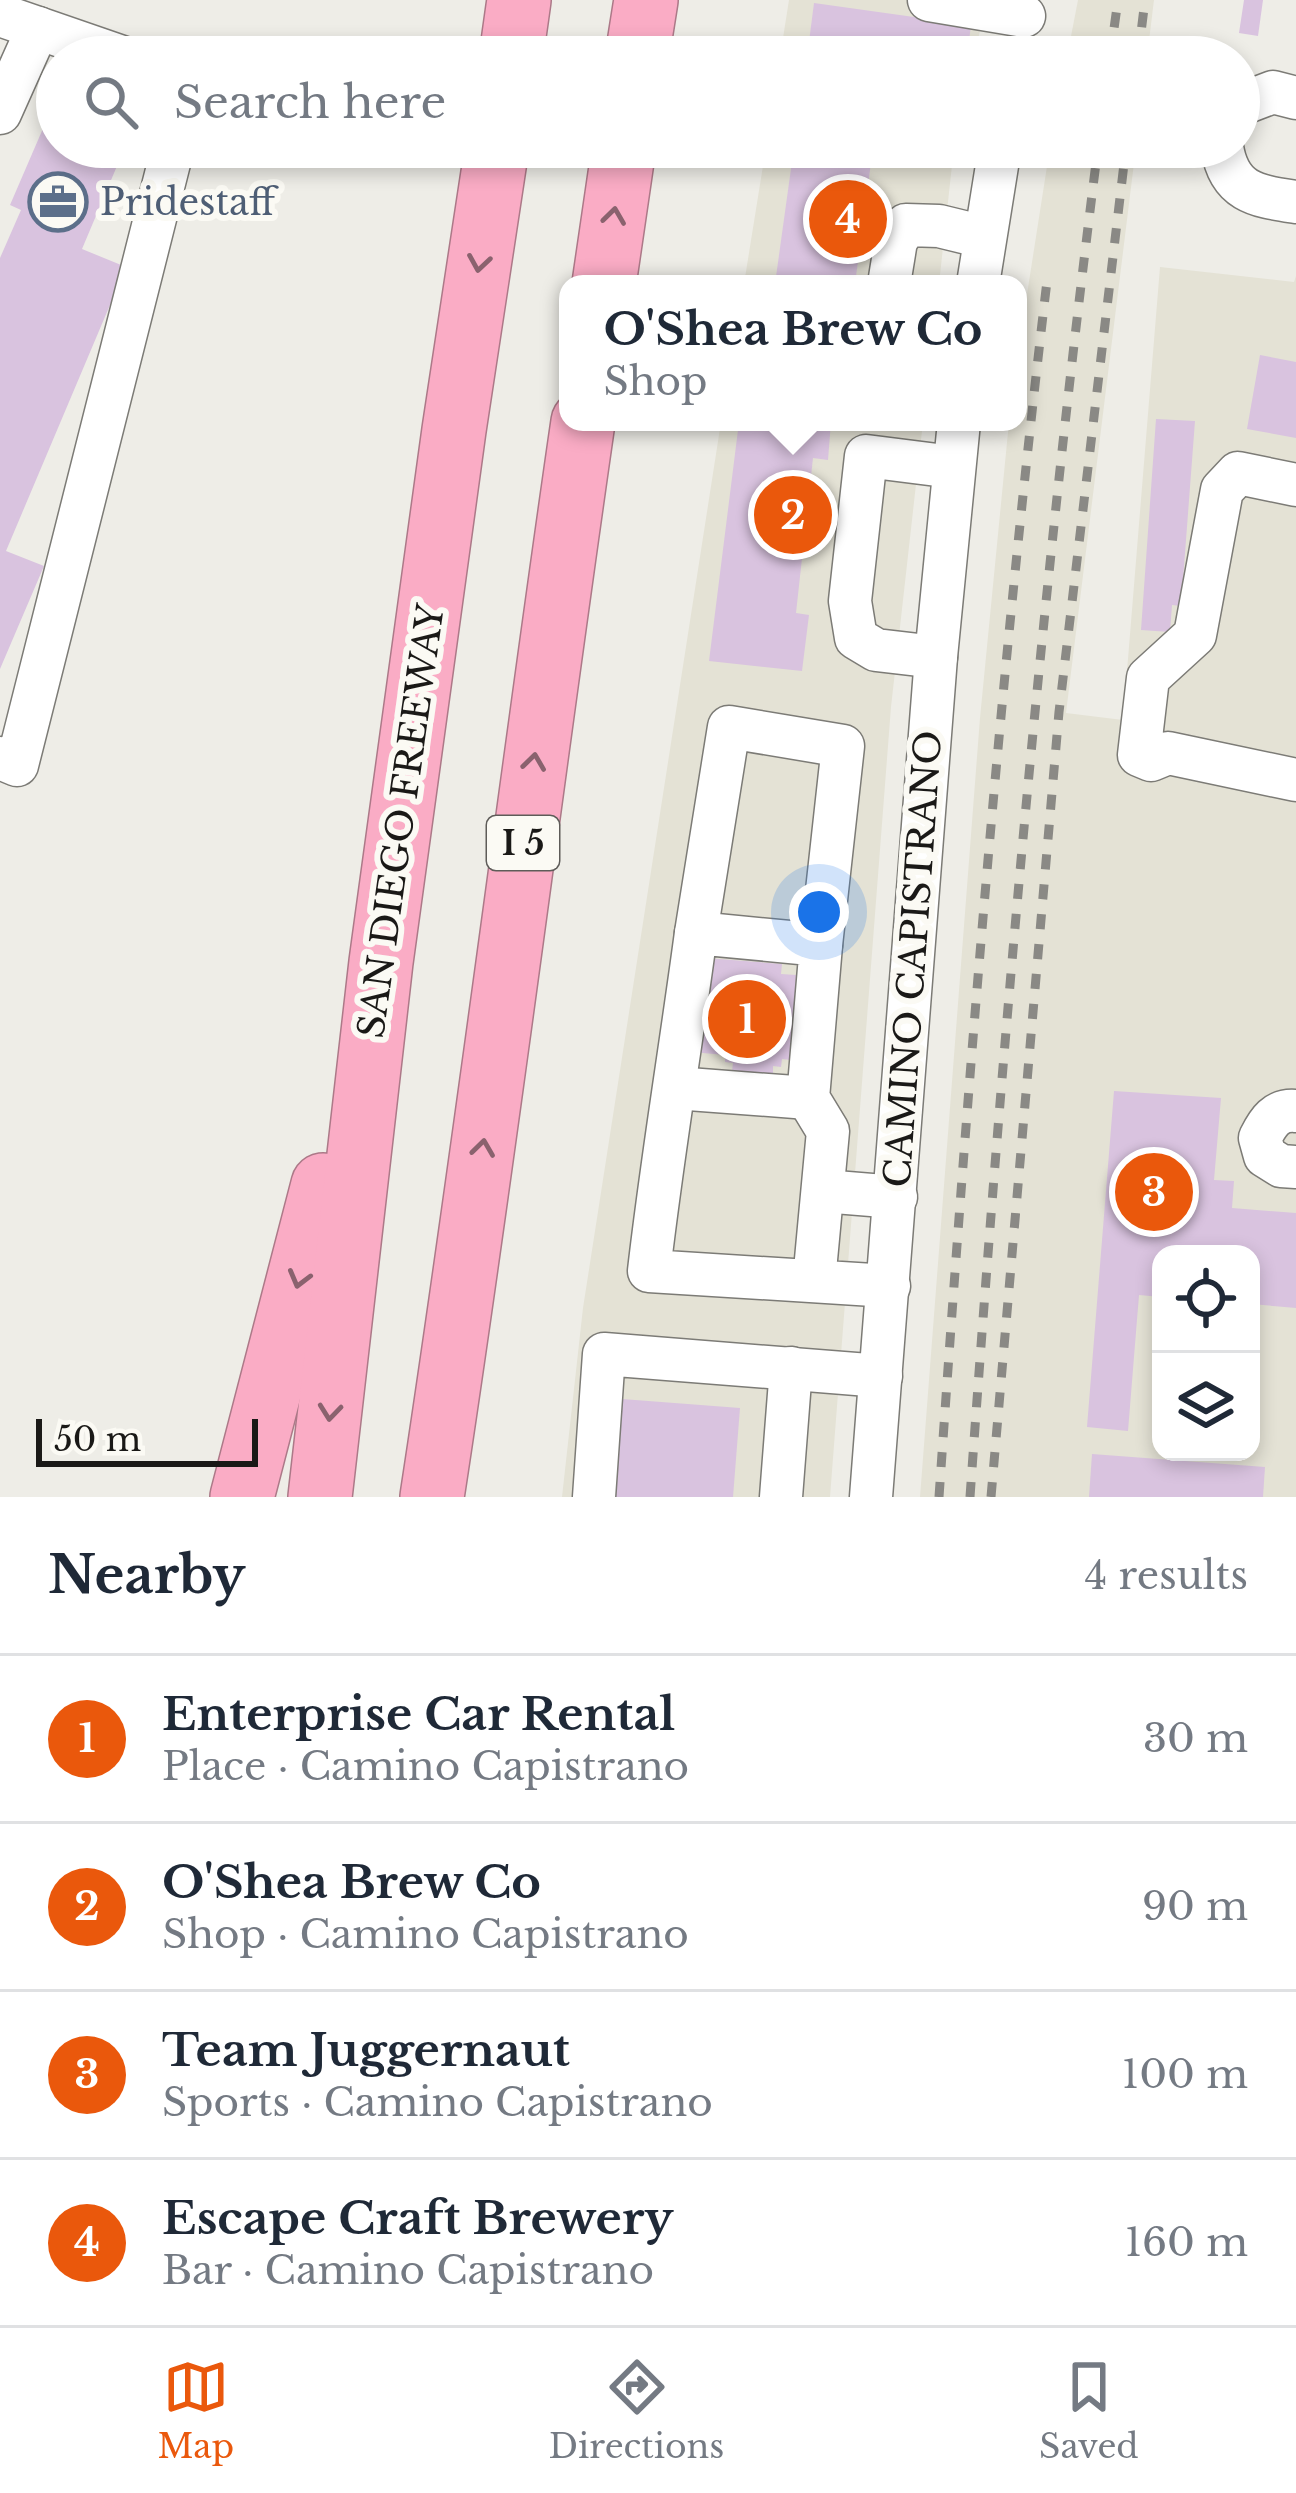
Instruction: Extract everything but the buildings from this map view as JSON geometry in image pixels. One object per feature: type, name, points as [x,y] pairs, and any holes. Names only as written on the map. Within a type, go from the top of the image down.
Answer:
[{"type":"highway","points":[[514,36],[519,0]]},
{"type":"highway","points":[[640,36],[646,0]]},
{"type":"highway","name":"SAN DIEGO FREEWAY","points":[[320,1497],[381,962],[494,168]]},
{"type":"highway","points":[[605,275],[621,168]]},
{"type":"highway","name":"I 5","points":[[432,1497],[583,431]]},
{"type":"highway","points":[[242,1497],[381,962]]},
{"type":"highway","points":[[461,1497],[467,1264]]},
{"type":"street","points":[[929,0],[1022,24]]},
{"type":"street","points":[[0,113],[19,21],[62,36]]},
{"type":"street","points":[[1260,97],[1273,92],[1296,98]]},
{"type":"street","points":[[0,758],[17,765],[168,168]]},
{"type":"street","points":[[978,275],[996,168]]},
{"type":"street","points":[[1228,168],[1235,182],[1257,196],[1296,202]]},
{"type":"street","points":[[890,275],[896,241],[906,225],[939,226],[984,237]]},
{"type":"street","name":"CAMINO CAPISTRANO","points":[[871,1497],[958,431]]},
{"type":"street","points":[[936,657],[876,650],[856,638],[850,602],[868,439],[953,467]]},
{"type":"street","points":[[1296,484],[1238,472],[1222,490],[1195,635],[1148,678],[1139,755],[1151,760],[1168,752],[1296,780]]},
{"type":"street","points":[[814,1281],[828,1131],[808,1098],[843,746],[729,727],[666,1124],[649,1271],[889,1286]]},
{"type":"street","points":[[695,933],[821,945]]},
{"type":"street","points":[[675,1088],[808,1098]]},
{"type":"street","points":[[1296,1111],[1270,1118],[1260,1138],[1265,1156],[1280,1166],[1296,1168]]},
{"type":"street","points":[[823,1191],[896,1197]]},
{"type":"street","points":[[595,1497],[604,1354],[881,1376]]},
{"type":"street","points":[[781,1497],[791,1368]]},
{"type":"shaded area","points":[[789,0],[987,0],[979,36],[783,36]]},
{"type":"shaded area","points":[[1078,0],[1154,0],[1150,36],[1071,36]]},
{"type":"shaded area","points":[[763,168],[952,168],[940,275],[745,275]]},
{"type":"shaded area","points":[[1047,168],[1133,168],[1066,713],[1123,720],[1160,267],[1294,282],[1296,276],[1296,1497],[920,1497],[980,718],[1008,431],[1027,431],[1027,294]]},
{"type":"shaded area","points":[[720,431],[922,431],[891,707],[830,1497],[562,1497],[583,1308]]},
{"type":"railway","points":[[1113,36],[1118,0]]},
{"type":"railway","points":[[1141,36],[1145,0]]},
{"type":"railway","points":[[970,1497],[1025,821],[1096,168]]},
{"type":"railway","points":[[991,1497],[1059,712],[1124,168]]},
{"type":"railway","points":[[939,1497],[986,889],[1047,281]]},
{"type":"place","name":"Pridestaff","points":[[58,202]]},
{"type":"place","name":"Escape Craft Brewery","points":[[848,219]]},
{"type":"place","name":"O'Shea Brew Co","points":[[793,515]]},
{"type":"place","name":"Enterprise Car Rental","points":[[747,1019]]},
{"type":"place","name":"Team Juggernaut","points":[[1154,1192]]}]
